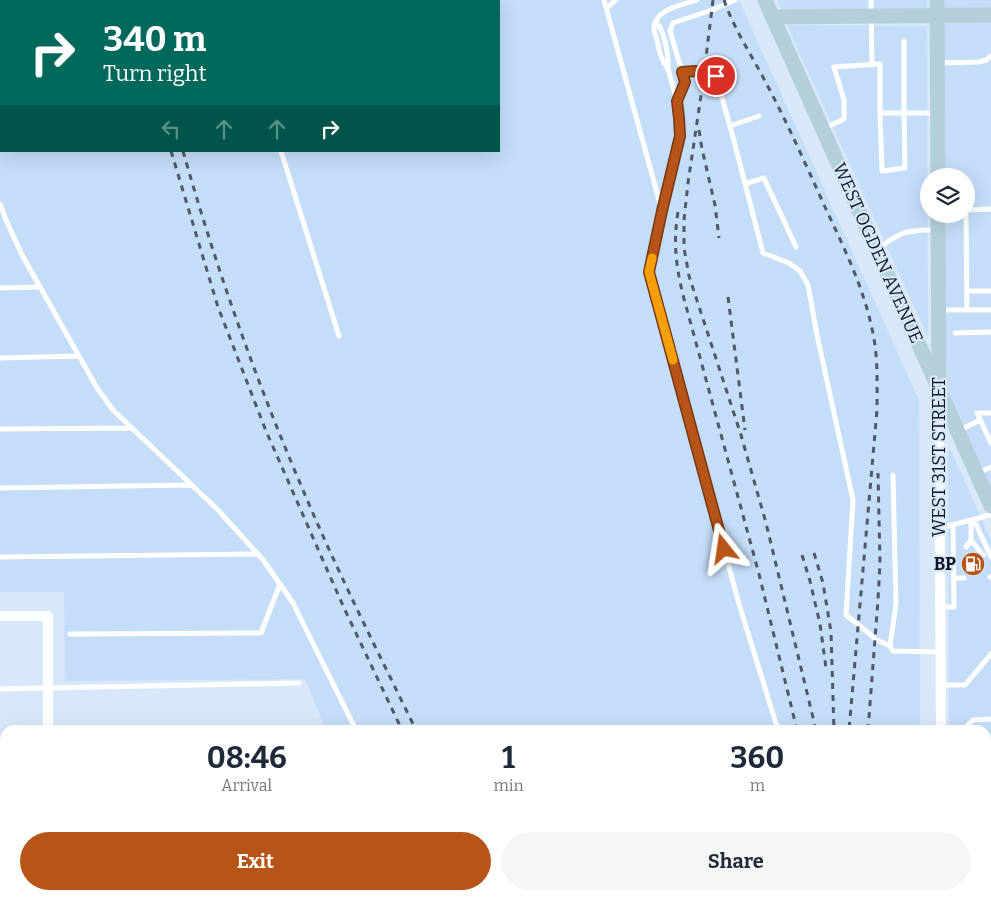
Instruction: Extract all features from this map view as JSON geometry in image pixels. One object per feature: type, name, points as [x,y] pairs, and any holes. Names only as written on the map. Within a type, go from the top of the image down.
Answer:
[{"type":"main road","name":"WEST OGDEN AVENUE","points":[[765,0],[991,506]]},
{"type":"main road","points":[[772,17],[871,16],[937,8],[991,15]]},
{"type":"main road","points":[[937,8],[938,168]]},
{"type":"main road","name":"WEST 31ST STREET","points":[[938,223],[939,390]]},
{"type":"street","name":"WEST 31ST STREET","points":[[939,390],[941,725]]},
{"type":"street","points":[[0,616],[48,616],[48,725]]},
{"type":"lane","points":[[604,0],[662,211]]},
{"type":"lane","points":[[607,8],[616,0]]},
{"type":"lane","points":[[697,0],[665,11],[658,16],[654,28],[662,61],[668,69],[677,101],[680,136],[649,272],[739,604],[776,725]]},
{"type":"lane","points":[[677,101],[685,82],[670,31],[673,24],[735,0]]},
{"type":"lane","points":[[871,0],[872,65]]},
{"type":"lane","points":[[822,129],[844,119],[844,100],[834,67],[880,64],[882,171],[906,168],[904,41]]},
{"type":"lane","points":[[937,63],[979,62],[991,56]]},
{"type":"lane","points":[[682,72],[695,71],[716,76],[763,253],[789,263],[800,271],[808,285],[853,500],[846,615],[875,639],[890,646]]},
{"type":"lane","points":[[880,113],[938,113]]},
{"type":"lane","points":[[730,126],[758,116]]},
{"type":"lane","points":[[281,152],[339,336]]},
{"type":"lane","points":[[746,184],[764,178],[796,247]]},
{"type":"lane","points":[[0,204],[3,220],[96,388],[113,410],[218,510],[264,561],[293,603],[354,725]]},
{"type":"lane","points":[[975,210],[991,209]]},
{"type":"lane","points":[[966,223],[967,310]]},
{"type":"lane","points":[[876,250],[897,235],[908,231],[938,230]]},
{"type":"lane","points":[[0,288],[40,288]]},
{"type":"lane","points":[[966,291],[991,291]]},
{"type":"lane","points":[[938,310],[991,310]]},
{"type":"lane","points":[[955,333],[991,332]]},
{"type":"lane","points":[[0,358],[79,356]]},
{"type":"lane","points":[[991,413],[977,413],[991,442]]},
{"type":"lane","points":[[958,432],[980,420]]},
{"type":"lane","points":[[0,429],[131,428]]},
{"type":"lane","points":[[977,474],[991,467]]},
{"type":"lane","points":[[893,475],[896,604],[890,646],[893,652],[940,652]]},
{"type":"lane","points":[[0,488],[192,485]]},
{"type":"lane","points":[[940,528],[972,520],[991,506]]},
{"type":"lane","points":[[966,547],[971,540],[972,520]]},
{"type":"lane","points":[[972,520],[991,558]]},
{"type":"lane","points":[[940,607],[954,607],[953,525]]},
{"type":"lane","points":[[971,540],[983,555]]},
{"type":"lane","points":[[0,557],[258,554]]},
{"type":"lane","points":[[954,578],[964,578]]},
{"type":"lane","points":[[70,634],[261,633],[280,584]]},
{"type":"lane","points":[[940,685],[965,685],[991,654]]},
{"type":"lane","points":[[0,689],[299,683]]},
{"type":"lane","points":[[968,725],[973,720],[991,719]]},
{"type":"shaded area","points":[[500,0],[739,0],[919,400],[920,725],[324,725],[305,679],[65,681],[64,592],[0,592],[0,152],[500,152]]},
{"type":"shaded area","points":[[777,0],[927,0],[927,9],[782,11]]},
{"type":"shaded area","points":[[939,0],[991,0],[991,501],[940,389],[940,223],[975,223],[975,168],[940,168]]},
{"type":"shaded area","points":[[787,25],[927,26],[927,168],[920,168],[920,223],[928,223],[928,338]]},
{"type":"shaded area","points":[[948,450],[951,450],[991,540],[991,725],[949,725]]},
{"type":"railway","points":[[713,0],[688,183],[684,220],[684,248],[689,276],[741,435],[766,523],[815,725]]},
{"type":"railway","points":[[724,0],[738,31],[789,128],[847,255],[866,305],[874,339],[877,365],[877,410],[849,725]]},
{"type":"railway","points":[[699,130],[715,205],[719,238]]},
{"type":"railway","points":[[171,152],[218,307],[266,431],[344,608],[400,725]]},
{"type":"railway","points":[[183,152],[236,319],[283,442],[313,514],[414,725]]},
{"type":"railway","points":[[678,212],[676,254],[683,295],[759,574],[796,725]]},
{"type":"railway","points":[[728,297],[745,430]]},
{"type":"railway","points":[[868,725],[880,563],[878,473]]},
{"type":"railway","points":[[814,553],[823,583],[831,632],[834,725]]},
{"type":"railway","points":[[802,555],[820,624],[826,668]]},
{"type":"slow traffic","points":[[652,258],[649,272],[673,360]]},
{"type":"place","name":"BP","points":[[973,564]]},
{"type":"route","points":[[716,76],[695,71],[682,72],[685,82],[677,101],[680,136],[649,272],[724,549]]}]
